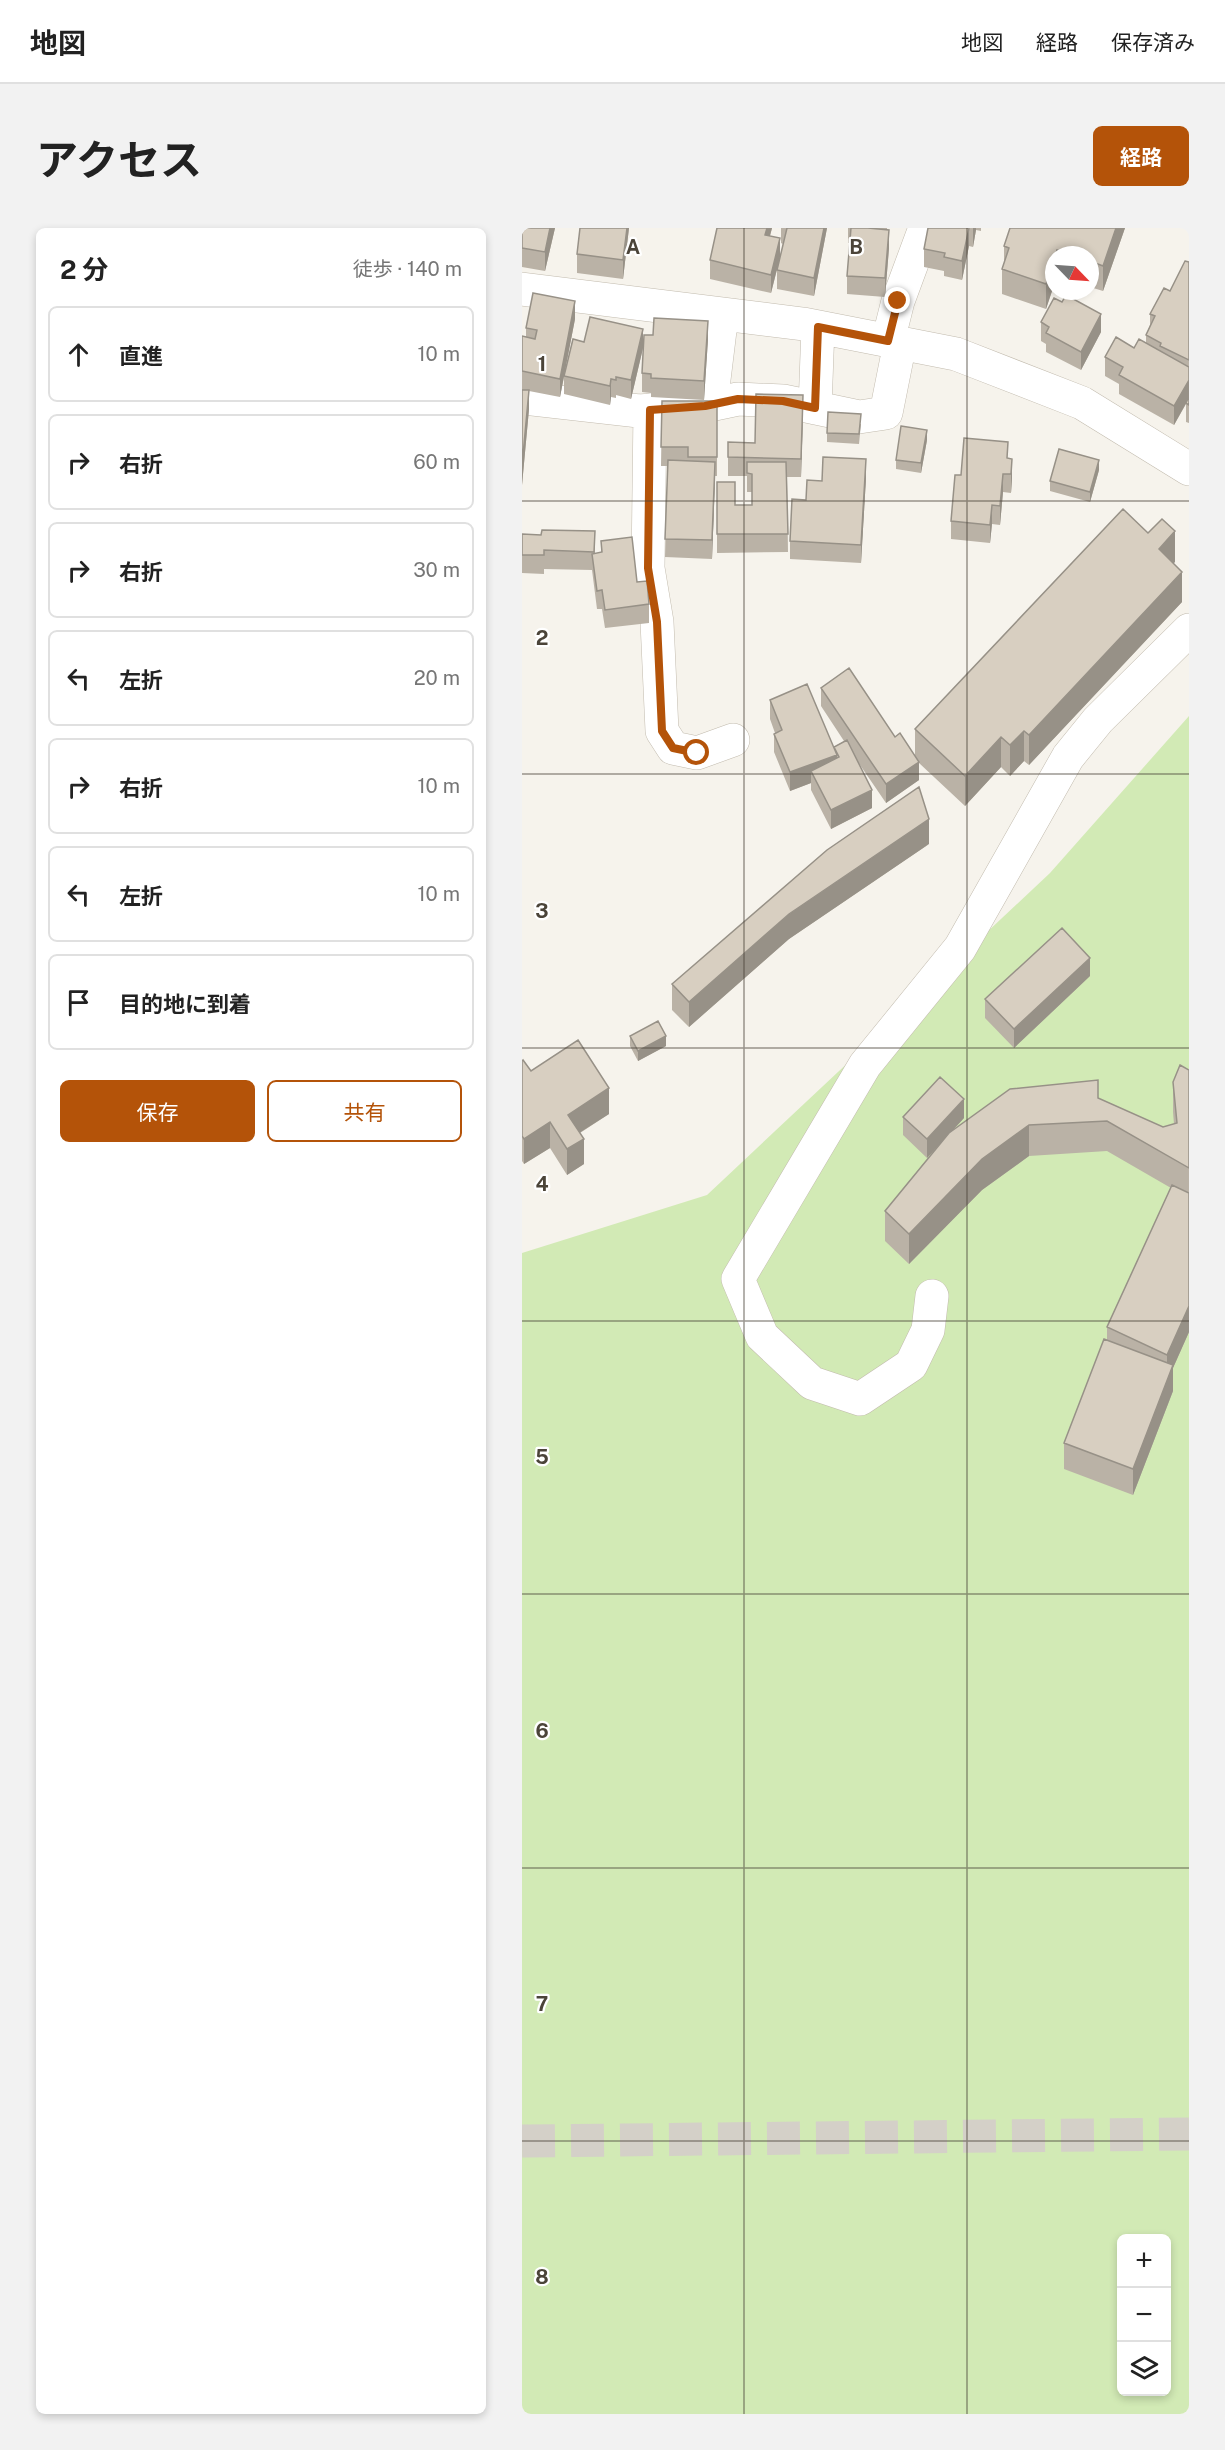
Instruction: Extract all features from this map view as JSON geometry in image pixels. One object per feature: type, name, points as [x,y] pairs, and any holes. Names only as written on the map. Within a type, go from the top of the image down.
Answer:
[{"type":"street","points":[[522,398],[650,410],[749,400],[783,401],[859,417],[886,413],[894,342],[892,321],[926,228]]},
{"type":"street","points":[[522,289],[818,327],[956,354],[1082,403],[1189,469]]},
{"type":"street","points":[[711,404],[722,314]]},
{"type":"street","points":[[815,408],[818,327]]},
{"type":"street","points":[[650,410],[648,568],[656,613],[662,731],[673,748],[697,753],[733,740]]},
{"type":"street","points":[[932,1296],[928,1330],[911,1365],[860,1399],[812,1383],[762,1336],[738,1279],[865,1065],[960,948],[1068,757],[1098,720],[1189,630]]},
{"type":"green space","points":[[1189,716],[1189,2414],[522,2414],[522,1253],[707,1195],[1050,873]]},
{"type":"building","points":[[522,228],[550,228],[545,252],[522,248]]},
{"type":"building","points":[[580,228],[627,228],[623,260],[577,254]]},
{"type":"building","points":[[717,228],[767,228],[765,235],[780,238],[771,275],[710,260]]},
{"type":"building","points":[[787,228],[824,228],[814,278],[777,270]]},
{"type":"building","points":[[851,228],[889,230],[885,278],[847,276]]},
{"type":"building","points":[[928,228],[969,228],[962,261],[944,257],[945,253],[924,249]]},
{"type":"building","points":[[1010,228],[1116,228],[1103,266],[1099,264],[1099,246],[1045,246],[1045,284],[1002,269],[1009,248],[1004,246]]},
{"type":"building","points":[[1185,261],[1189,262],[1189,360],[1160,346],[1161,343],[1146,335],[1155,316],[1150,314],[1164,288],[1170,291]]},
{"type":"building","points":[[533,293],[575,301],[560,379],[522,371],[522,336],[535,339],[537,330],[526,328]]},
{"type":"building","points":[[1053,300],[1062,302],[1063,300],[1075,300],[1101,314],[1081,352],[1046,333],[1049,327],[1041,322]]},
{"type":"building","points":[[590,317],[643,329],[631,380],[616,377],[616,380],[611,379],[610,386],[564,376],[573,339],[584,342]]},
{"type":"building","points":[[654,318],[708,321],[704,381],[651,378],[651,374],[642,373],[644,335],[653,335]]},
{"type":"building","points":[[1116,337],[1134,348],[1139,339],[1189,367],[1189,380],[1174,406],[1119,375],[1123,367],[1105,357]]},
{"type":"building","points":[[522,390],[529,390],[522,466]]},
{"type":"building","points":[[756,394],[803,395],[801,459],[728,457],[728,442],[755,443]]},
{"type":"building","points":[[662,401],[717,401],[717,457],[688,457],[688,447],[661,447]]},
{"type":"building","points":[[828,412],[861,414],[859,434],[827,433]]},
{"type":"building","points":[[901,426],[927,430],[921,463],[896,460]]},
{"type":"building","points":[[964,438],[1008,442],[1007,458],[1012,459],[1011,474],[1003,474],[1000,506],[992,505],[990,525],[951,521],[955,475],[961,475]]},
{"type":"building","points":[[1059,449],[1099,460],[1090,492],[1050,481]]},
{"type":"building","points":[[823,457],[866,459],[861,545],[790,541],[792,499],[806,500],[807,480],[822,481]]},
{"type":"building","points":[[668,460],[715,462],[712,540],[665,539]]},
{"type":"building","points":[[747,462],[786,462],[788,534],[717,534],[717,482],[735,482],[735,505],[752,505],[752,474],[747,473]]},
{"type":"building","points":[[1123,509],[1148,533],[1162,519],[1175,531],[1159,549],[1182,572],[1029,735],[1024,731],[1010,745],[1001,737],[965,776],[915,729]]},
{"type":"building","points":[[542,530],[595,531],[594,552],[544,550],[544,555],[522,555],[522,534],[541,535]]},
{"type":"building","points":[[632,537],[637,582],[647,581],[649,604],[605,610],[602,590],[597,591],[592,554],[602,552],[601,541]]},
{"type":"building","points":[[849,668],[895,737],[900,733],[919,762],[886,784],[821,688]]},
{"type":"building","points":[[807,684],[837,755],[790,772],[774,734],[782,730],[770,700]]},
{"type":"building","points":[[847,740],[872,790],[831,810],[811,771],[839,757],[834,747]]},
{"type":"building","points":[[919,787],[929,819],[789,914],[689,1002],[672,984],[827,850]]},
{"type":"building","points":[[1062,928],[1090,958],[1014,1029],[985,999]]},
{"type":"building","points":[[658,1021],[666,1036],[638,1051],[630,1036]]},
{"type":"building","points":[[578,1040],[609,1088],[568,1115],[584,1139],[567,1149],[550,1122],[524,1139],[522,1136],[522,1061],[531,1071]]},
{"type":"building","points":[[1180,1065],[1189,1070],[1189,1168],[1107,1121],[1029,1125],[982,1159],[909,1234],[885,1211],[949,1133],[1010,1089],[1098,1080],[1098,1098],[1163,1127],[1177,1123],[1173,1082]]},
{"type":"building","points":[[940,1077],[964,1099],[927,1139],[903,1117]]},
{"type":"building","points":[[1172,1185],[1189,1193],[1189,1306],[1167,1355],[1107,1327]]},
{"type":"building","points":[[1104,1339],[1173,1365],[1133,1469],[1064,1443]]},
{"type":"tunnel","points":[[522,2141],[1189,2134]]},
{"type":"route","points":[[697,753],[673,748],[662,731],[657,622],[648,568],[650,410],[705,406],[738,399],[783,401],[815,408],[814,375],[818,327],[888,341],[898,301]]}]
